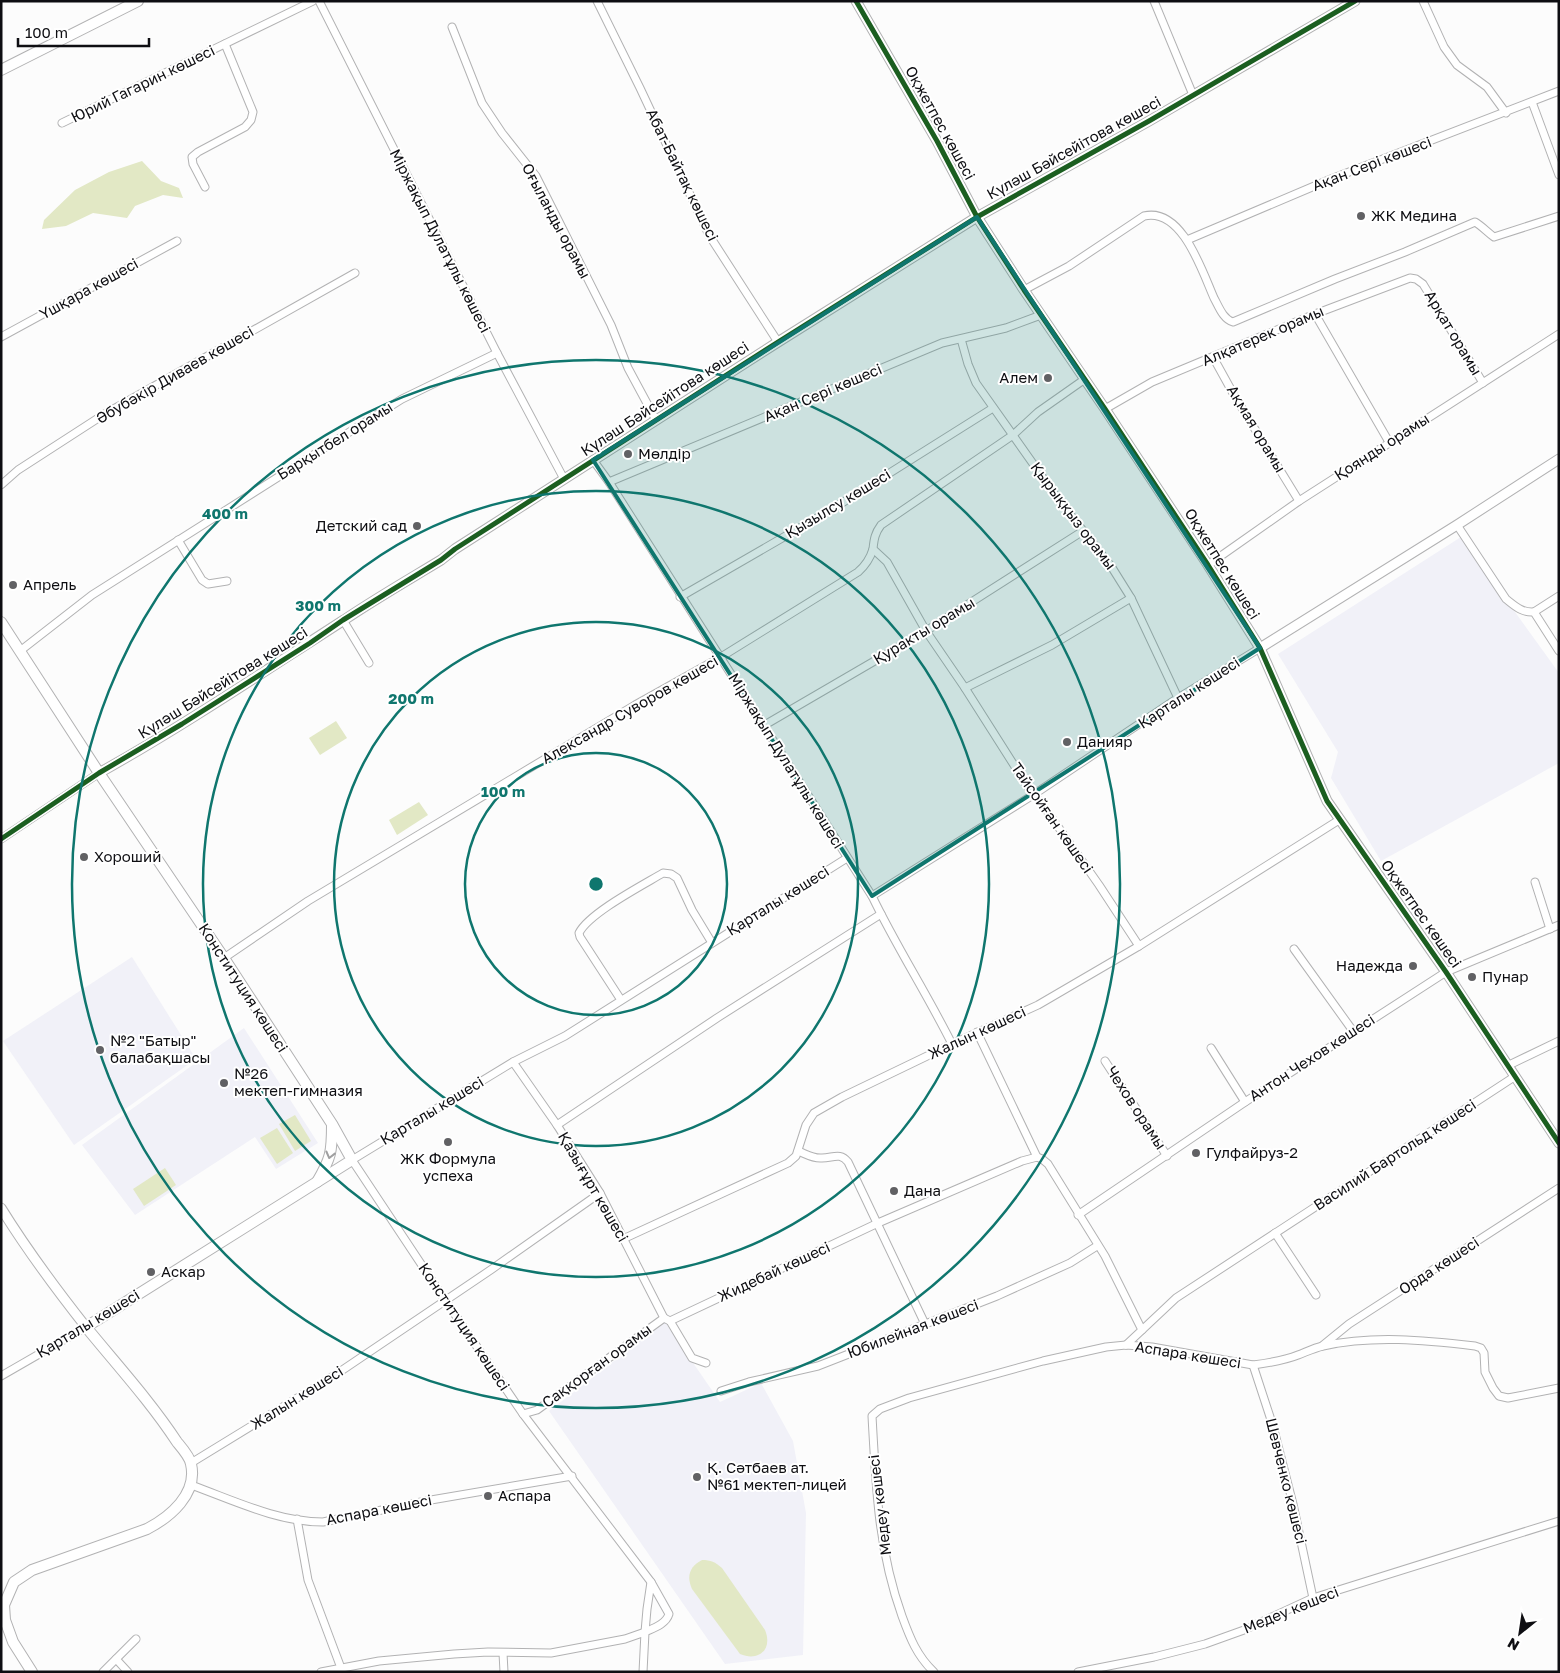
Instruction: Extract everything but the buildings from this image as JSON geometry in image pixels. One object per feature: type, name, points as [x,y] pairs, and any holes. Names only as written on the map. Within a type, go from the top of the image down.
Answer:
[{"type":"main road","points":[[1,70],[122,5],[138,1]]},
{"type":"main road","name":"Конституция көшесі","points":[[1,622],[99,773],[224,958],[332,1124],[352,1160]]},
{"type":"main road","points":[[316,1184],[332,1150],[332,1124]]},
{"type":"main road","name":"Қарталы көшесі","points":[[86,1327],[352,1160]]},
{"type":"main road","points":[[32,1672],[13,1642],[5,1620],[4,1605],[14,1582],[32,1570],[147,1530],[162,1521],[181,1504],[191,1485],[191,1463],[163,1421],[86,1327]]},
{"type":"street","name":"Юрий Гагарин көшесі","points":[[62,123],[313,1]]},
{"type":"street","name":"Міржақып Дулатұлы көшесі","points":[[319,1],[497,353],[564,479]]},
{"type":"street","name":"Абат-Байтақ көшесі","points":[[597,1],[709,234],[778,342]]},
{"type":"street","points":[[1154,1],[1193,94]]},
{"type":"street","name":"Күләш Бәйсейітова көшесі","points":[[1,839],[99,773],[182,724],[343,620],[441,560],[593,460],[977,216],[1355,1]]},
{"type":"street","points":[[1422,1],[1444,48],[1457,65],[1487,87],[1506,113]]},
{"type":"street","name":"Оқжетпес көшесі","points":[[860,2],[977,216],[1024,290],[1208,565],[1260,648],[1327,801],[1446,972],[1559,1143]]},
{"type":"street","name":"Оғыланды орамы","points":[[452,27],[482,103],[502,133],[536,176],[611,325],[628,368],[656,420]]},
{"type":"street","name":"Юрий Гагарин көшесі","points":[[205,187],[193,164],[192,157],[245,127],[253,112],[225,44]]},
{"type":"street","name":"Ақан Сері көшесі","points":[[1187,240],[1331,179],[1559,91]]},
{"type":"street","points":[[1532,102],[1559,175]]},
{"type":"street","points":[[1024,290],[1069,266],[1144,216],[1158,216],[1174,223],[1187,240],[1218,306],[1228,321],[1232,322],[1475,222],[1494,236],[1559,216]]},
{"type":"street","name":"Үшқара көшесі","points":[[1,337],[177,241]]},
{"type":"street","name":"Әбубәкір Диваев көшесі","points":[[1,484],[18,470],[103,415],[355,273]]},
{"type":"street","name":"Алқатерек орамы","points":[[1105,409],[1152,382],[1405,278],[1416,279],[1423,284]]},
{"type":"street","name":"Арқат орамы","points":[[1423,284],[1483,383]]},
{"type":"street","name":"Ақан Сері көшесі","points":[[609,482],[942,343],[1006,328],[1041,314]]},
{"type":"street","points":[[1315,314],[1389,442]]},
{"type":"street","name":"Қоянды орамы","points":[[1208,565],[1299,501],[1559,334]]},
{"type":"street","name":"Қырыққыз орамы","points":[[962,339],[968,364],[976,383],[1058,499],[1111,566],[1132,598],[1178,698]]},
{"type":"street","name":"Барқытбел орамы","points":[[20,651],[92,595],[402,399],[497,353]]},
{"type":"street","name":"Ақмая орамы","points":[[1213,357],[1299,501]]},
{"type":"street","points":[[873,549],[876,530],[881,525],[1013,435],[1038,412],[1084,379]]},
{"type":"street","name":"Қызылсу көшесі","points":[[680,597],[834,508],[993,408]]},
{"type":"street","name":"Қарталы көшесі","points":[[872,896],[1033,795],[1178,698],[1457,525],[1559,459]]},
{"type":"street","name":"Міржақып Дулатұлы көшесі","points":[[593,460],[609,482],[680,597],[721,657],[872,896],[880,914],[930,1001],[952,1044]]},
{"type":"street","points":[[1457,525],[1506,599],[1518,609],[1527,613],[1534,612],[1559,596]]},
{"type":"street","name":"Қуракты орамы","points":[[763,726],[926,631],[1083,531]]},
{"type":"street","points":[[178,540],[202,580],[208,584],[227,581]]},
{"type":"street","name":"Тайсойған көшесі","points":[[873,549],[887,562],[926,631],[965,688],[1033,795],[1040,801],[1099,885],[1139,946]]},
{"type":"street","name":"Александр Суворов көшесі","points":[[224,958],[317,896],[635,705],[721,657],[858,572],[865,566],[873,549]]},
{"type":"street","points":[[965,688],[1052,644],[1132,598]]},
{"type":"street","points":[[1534,612],[1559,651]]},
{"type":"street","points":[[343,620],[369,663]]},
{"type":"street","name":"Жалын көшесі","points":[[798,1151],[806,1125],[814,1114],[842,1097],[1038,1005],[1139,946],[1339,820]]},
{"type":"street","name":"Қарталы көшесі","points":[[352,1160],[513,1062],[565,1036],[847,858]]},
{"type":"street","points":[[621,1000],[579,933],[588,921],[616,902],[663,873],[671,874],[678,878],[692,910],[712,943]]},
{"type":"street","points":[[1535,882],[1550,929]]},
{"type":"street","points":[[557,1125],[718,1018],[880,914]]},
{"type":"street","name":"Антон Чехов көшесі","points":[[1078,1215],[1245,1102],[1446,972],[1559,925]]},
{"type":"street","points":[[1294,949],[1353,1031]]},
{"type":"street","points":[[977,1032],[1037,1157],[1048,1164],[1097,1246],[1105,1256],[1142,1330],[1126,1345]]},
{"type":"street","points":[[1507,1066],[1559,1041]]},
{"type":"street","points":[[1211,1048],[1245,1102]]},
{"type":"street","name":"Чехов орамы","points":[[1106,1061],[1167,1156]]},
{"type":"street","name":"Қазығұрт көшесі","points":[[513,1062],[557,1125],[600,1193],[667,1320],[692,1358],[706,1363]]},
{"type":"street","name":"Василий Бартольд көшесі","points":[[1142,1330],[1176,1298],[1514,1077]]},
{"type":"street","points":[[623,1239],[788,1163],[796,1156],[798,1151],[812,1157],[821,1158],[837,1155],[844,1156],[878,1223],[925,1324]]},
{"type":"street","name":"Жидебай көшесі","points":[[667,1320],[878,1223],[1022,1161],[1037,1157]]},
{"type":"street","name":"Конституция көшесі","points":[[352,1160],[444,1300],[523,1414],[651,1582],[669,1614],[665,1622],[645,1632]]},
{"type":"street","name":"Орда көшесі","points":[[1322,1346],[1349,1324],[1559,1188]]},
{"type":"street","name":"Жалын көшесі","points":[[191,1463],[338,1373],[600,1193]]},
{"type":"street","points":[[1,1208],[57,1291],[86,1327]]},
{"type":"street","points":[[1275,1233],[1316,1295]]},
{"type":"street","name":"Юбилейная көшесі","points":[[722,1391],[749,1382],[818,1366],[997,1296],[1070,1262],[1097,1246]]},
{"type":"street","name":"Саққорған орамы","points":[[523,1414],[537,1410],[667,1320]]},
{"type":"street","name":"Қарталы көшесі","points":[[1,1376],[86,1327]]},
{"type":"street","name":"Аспара көшесі","points":[[872,1416],[880,1410],[909,1398],[1043,1361],[1106,1347],[1126,1345],[1152,1347],[1253,1365],[1296,1356],[1322,1346],[1380,1339],[1428,1341],[1481,1348],[1484,1353],[1485,1372],[1499,1396],[1508,1398],[1559,1388]]},
{"type":"street","name":"Шевченко көшесі","points":[[1253,1365],[1273,1426],[1313,1598]]},
{"type":"street","name":"Медеу көшесі","points":[[872,1416],[877,1508],[882,1542],[894,1595],[912,1644],[925,1663],[934,1672]]},
{"type":"street","name":"Аспара көшесі","points":[[191,1485],[269,1513],[307,1522],[323,1522],[431,1500],[572,1476]]},
{"type":"street","points":[[297,1519],[308,1580],[341,1668]]},
{"type":"street","name":"Медеу көшесі","points":[[1078,1672],[1154,1657],[1205,1644],[1244,1630],[1313,1598],[1559,1521]]},
{"type":"street","points":[[644,1672],[646,1609],[651,1582]]},
{"type":"street","points":[[321,1672],[379,1662],[454,1654],[488,1652],[552,1653],[624,1640],[645,1632]]},
{"type":"street","points":[[103,1672],[136,1638]]},
{"type":"street","points":[[503,1653],[504,1672]]},
{"type":"street","points":[[116,1659],[128,1672]]},
{"type":"highlighted area","points":[[977,217],[1260,648],[872,896],[593,460]]},
{"type":"shaded area","points":[[1461,537],[1559,673],[1559,763],[1381,861],[1331,778],[1338,752],[1278,654]]},
{"type":"shaded area","name":"№2 \"Батыр\" балабақшасы","points":[[132,957],[196,1059],[74,1145],[3,1041]]},
{"type":"shaded area","name":"№26 мектеп-гимназия","points":[[244,1028],[318,1143],[276,1169],[255,1137],[135,1215],[82,1145]]},
{"type":"shaded area","name":"Қ. Сәтбаев ат. №61 мектеп-лицей","points":[[665,1322],[720,1402],[761,1383],[793,1441],[806,1513],[803,1655],[725,1664],[549,1411]]},
{"type":"green space","points":[[142,161],[161,181],[179,188],[183,198],[163,195],[135,206],[127,218],[93,213],[66,226],[42,229],[44,220],[75,190],[109,172]]},
{"type":"green space","points":[[336,721],[347,738],[320,755],[309,738]]},
{"type":"green space","points":[[419,802],[428,815],[397,835],[389,820]]},
{"type":"green space","points":[[295,1115],[311,1141],[295,1151],[279,1124]]},
{"type":"green space","points":[[277,1128],[293,1153],[277,1164],[260,1138]]},
{"type":"green space","points":[[165,1168],[176,1185],[144,1206],[133,1189]]},
{"type":"green space","points":[[702,1560],[713,1562],[722,1568],[765,1630],[767,1643],[763,1652],[753,1656],[740,1654],[692,1589],[689,1580],[690,1572]]},
{"type":"cycle path","points":[[856,1],[937,141],[977,217],[1208,565],[1260,648],[1327,801],[1446,972],[1559,1143]]},
{"type":"cycle path","points":[[1,839],[99,773],[182,724],[310,643],[778,342],[977,217],[1149,121],[1355,1]]},
{"type":"place","name":"ЖК Медина","points":[[1361,216]]},
{"type":"place","name":"Алем","points":[[1048,378]]},
{"type":"place","name":"Мөлдiр","points":[[628,454]]},
{"type":"place","name":"Детский сад","points":[[417,526]]},
{"type":"place","name":"Апрель","points":[[13,585]]},
{"type":"place","name":"Данияр","points":[[1067,742]]},
{"type":"place","name":"Хороший","points":[[84,857]]},
{"type":"place","name":"Надежда","points":[[1413,966]]},
{"type":"place","name":"Пунар","points":[[1472,977]]},
{"type":"place","name":"№2 \"Батыр\" балабақшасы","points":[[100,1050]]},
{"type":"place","name":"№26 мектеп-гимназия","points":[[224,1083]]},
{"type":"place","name":"ЖК Формула успеха","points":[[448,1142]]},
{"type":"place","name":"Гулфайруз-2","points":[[1196,1153]]},
{"type":"place","name":"Дана","points":[[894,1191]]},
{"type":"place","name":"Аскар","points":[[151,1272]]},
{"type":"place","name":"Қ. Сәтбаев ат. №61 мектеп-лицей","points":[[697,1477]]},
{"type":"place","name":"Аспара","points":[[488,1496]]}]
